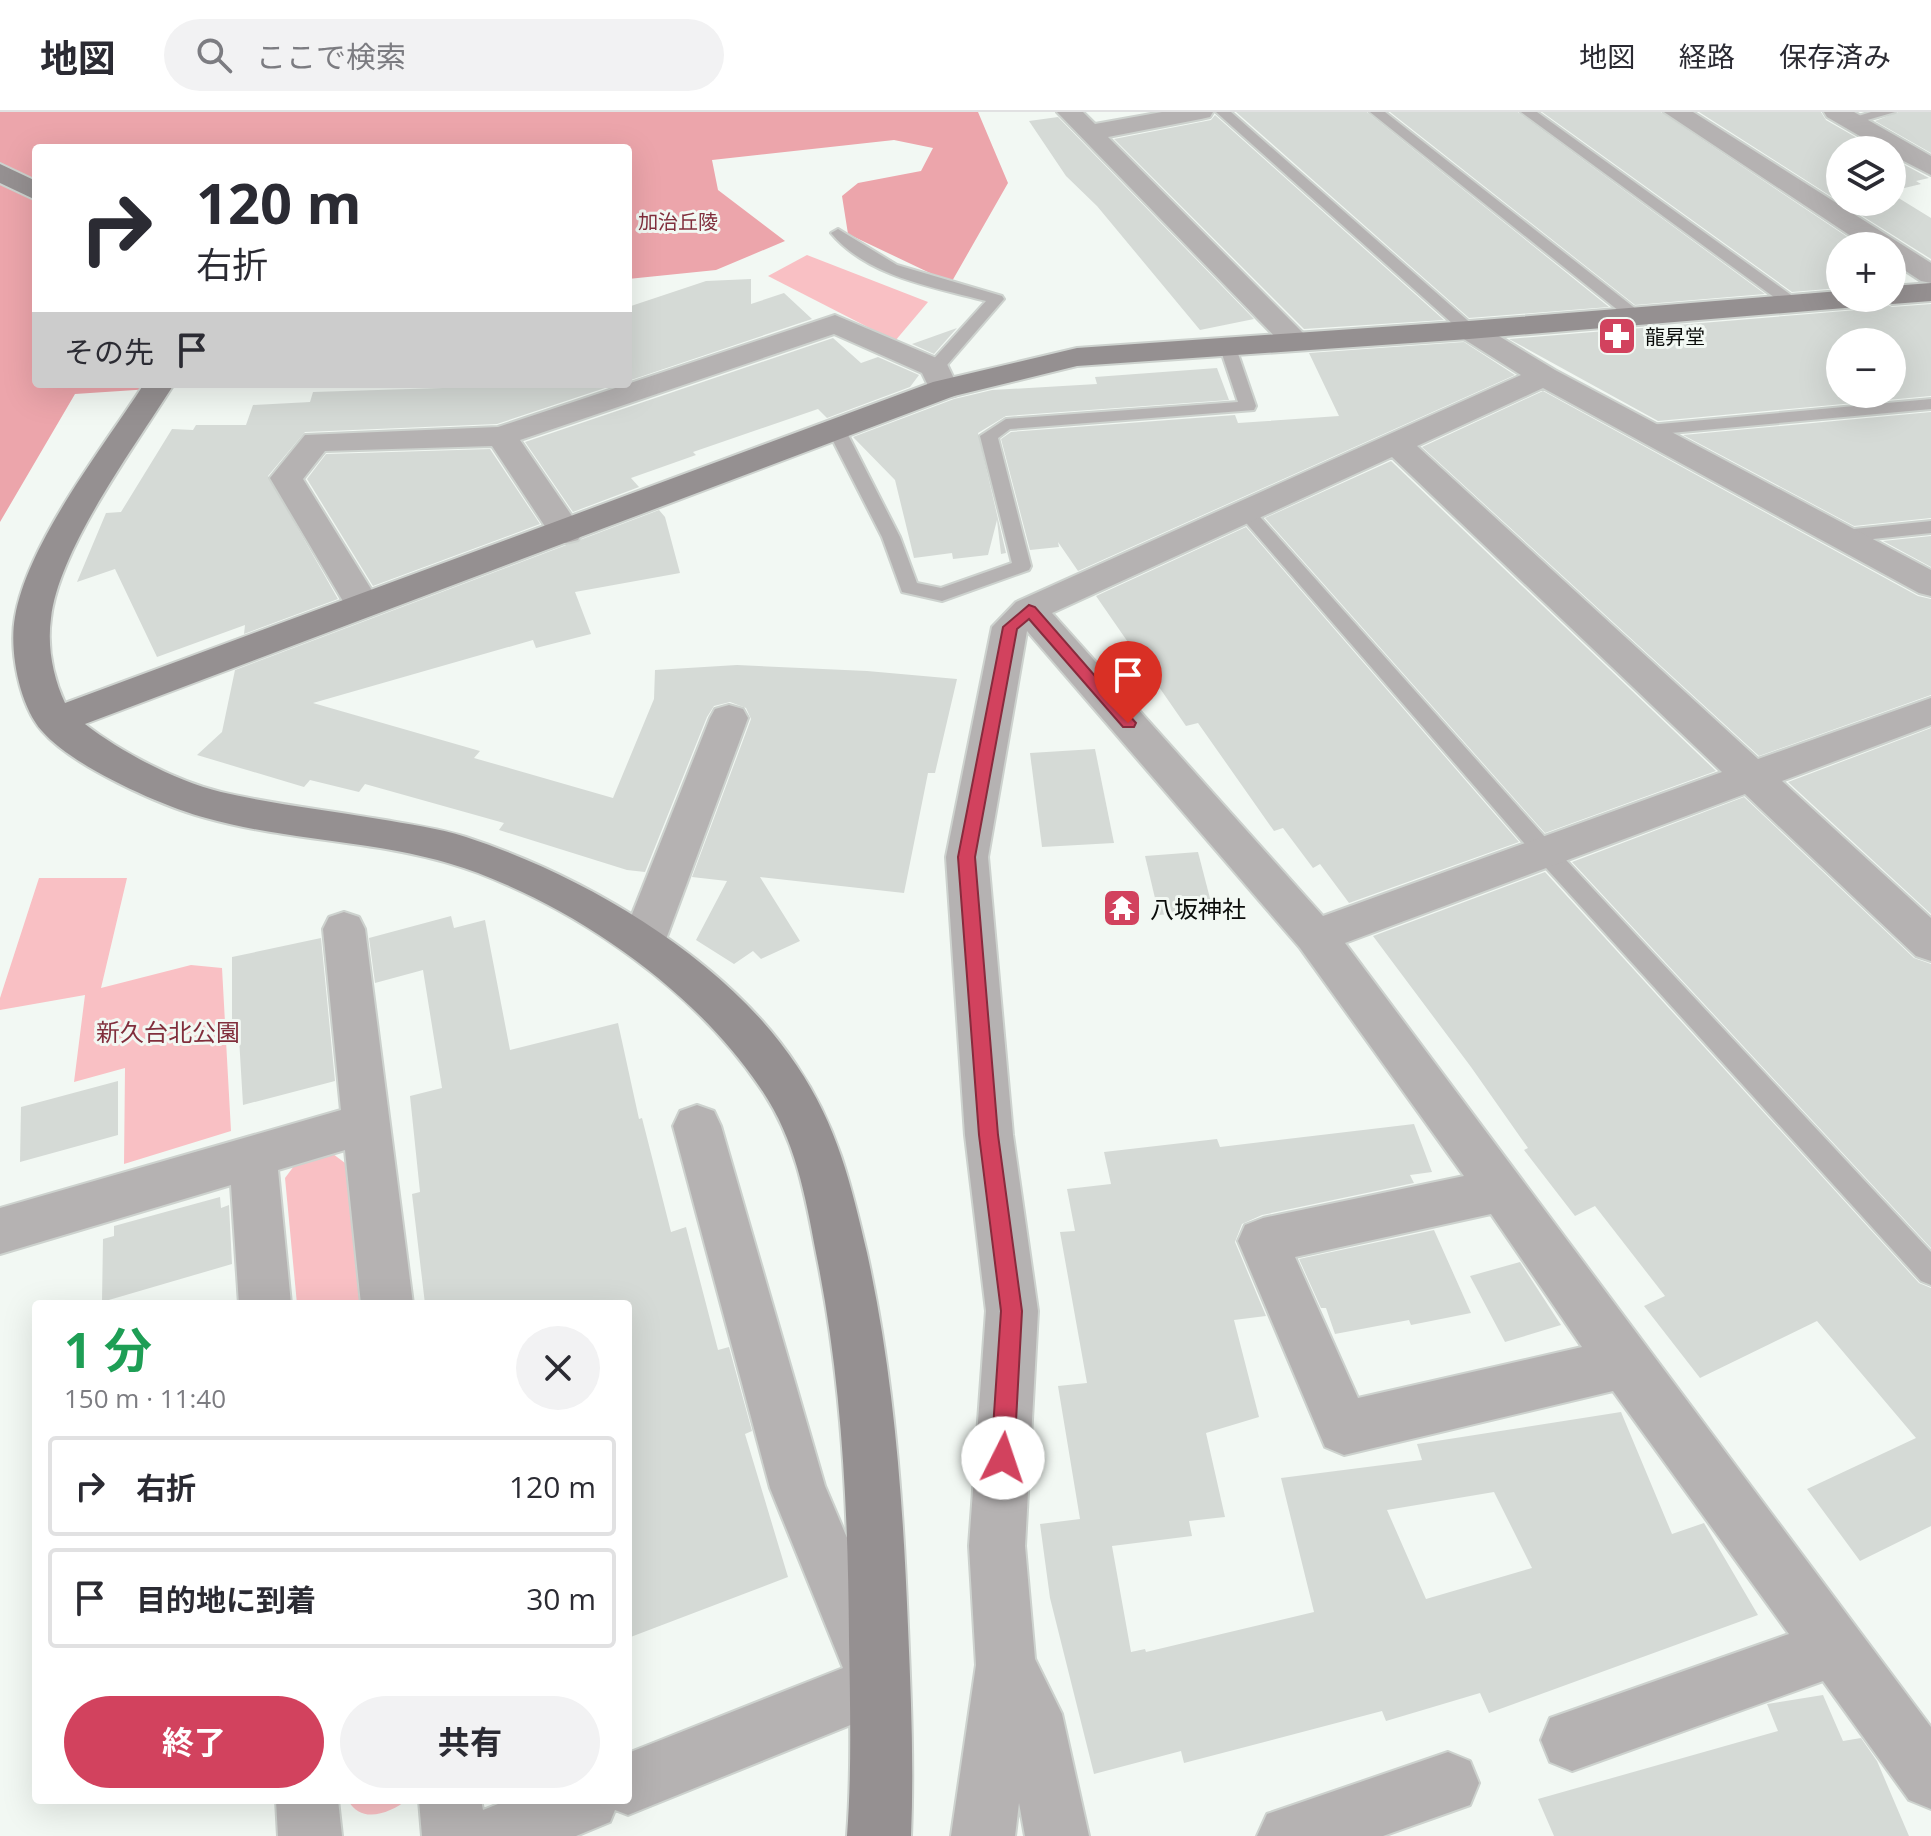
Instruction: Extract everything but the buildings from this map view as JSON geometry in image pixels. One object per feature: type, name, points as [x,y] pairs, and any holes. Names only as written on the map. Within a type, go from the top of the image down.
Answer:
[{"type":"street","points":[[1069,112],[1295,341]]},
{"type":"street","points":[[1089,133],[1201,112]]},
{"type":"street","points":[[1676,112],[1863,232]]},
{"type":"street","points":[[1843,116],[1931,167]]},
{"type":"street","points":[[0,172],[32,190]]},
{"type":"street","points":[[1906,259],[1931,275]]},
{"type":"street","points":[[1906,294],[1931,292]]},
{"type":"street","points":[[55,721],[837,431],[940,378],[1077,357],[1469,330],[1826,300]]},
{"type":"street","points":[[363,605],[286,478],[316,442],[501,436],[835,324],[940,378]]},
{"type":"street","points":[[1469,330],[1544,376],[1931,585]]},
{"type":"street","points":[[983,1836],[1006,1665],[997,1546],[1012,1311],[989,1135],[967,857],[1010,627],[1029,610],[1544,376]]},
{"type":"street","points":[[156,388],[68,528],[47,572],[33,617],[32,654],[40,690],[55,721],[106,761],[211,805],[449,847],[515,869],[643,942],[703,994],[770,1065],[818,1151],[853,1295],[873,1480],[879,1684],[879,1836]]},
{"type":"street","points":[[501,436],[566,532]]},
{"type":"street","points":[[1397,445],[1931,944]]},
{"type":"street","points":[[1029,610],[1315,936],[1502,1190],[1624,1363],[1931,1778]]},
{"type":"street","points":[[1315,936],[1931,711]]},
{"type":"street","points":[[643,942],[729,718]]},
{"type":"street","points":[[344,929],[386,1300]]},
{"type":"street","points":[[0,1231],[364,1124]]},
{"type":"street","points":[[697,1126],[798,1488],[879,1684]]},
{"type":"street","points":[[253,1158],[265,1300]]},
{"type":"street","points":[[1502,1190],[1263,1241],[1344,1428],[1624,1363]]},
{"type":"street","points":[[1572,1740],[1833,1648]]},
{"type":"street","points":[[1006,1665],[1032,1714],[1057,1836]]},
{"type":"street","points":[[632,1782],[879,1684]]},
{"type":"street","points":[[1289,1836],[1448,1783]]},
{"type":"street","points":[[307,1804],[310,1836]]},
{"type":"street","points":[[450,1804],[454,1836]]},
{"type":"street","points":[[497,1836],[578,1804]]},
{"type":"lane","points":[[1223,112],[1469,330]]},
{"type":"lane","points":[[1377,112],[1635,316]]},
{"type":"lane","points":[[1528,112],[1792,303]]},
{"type":"lane","points":[[1843,116],[1888,112]]},
{"type":"lane","points":[[838,233],[854,248],[887,266],[996,299],[940,378]]},
{"type":"lane","points":[[837,431],[891,537],[909,588],[942,595],[1022,566],[989,436],[1006,424],[1248,406],[1227,345]]},
{"type":"lane","points":[[1649,430],[1931,404]]},
{"type":"lane","points":[[1247,513],[1545,852],[1931,1272]]},
{"type":"lane","points":[[1844,536],[1931,527]]},
{"type":"green space","name":"加治丘陵","points":[[0,112],[978,112],[1008,183],[951,283],[848,234],[842,196],[858,183],[921,171],[933,148],[894,140],[712,160],[718,190],[785,241],[716,270],[632,279],[632,144],[32,144],[32,388],[166,388],[75,394],[0,522]]},
{"type":"green space","points":[[807,255],[928,302],[895,341],[768,276]]},
{"type":"green space","name":"新久台北公園","points":[[39,878],[127,878],[101,988],[191,965],[222,968],[231,1131],[124,1164],[125,1068],[74,1082],[85,995],[0,1010],[0,998]]},
{"type":"green space","points":[[329,1151],[345,1163],[362,1300],[297,1300],[285,1178],[300,1158]]},
{"type":"green space","points":[[351,1804],[400,1804],[376,1814],[354,1808]]},
{"type":"place","name":"龍昇堂","points":[[1617,336]]},
{"type":"place","name":"八坂神社","points":[[1122,908]]},
{"type":"route","points":[[1003,1458],[1012,1311],[989,1135],[967,857],[1010,627],[1029,610],[1128,723]]}]
